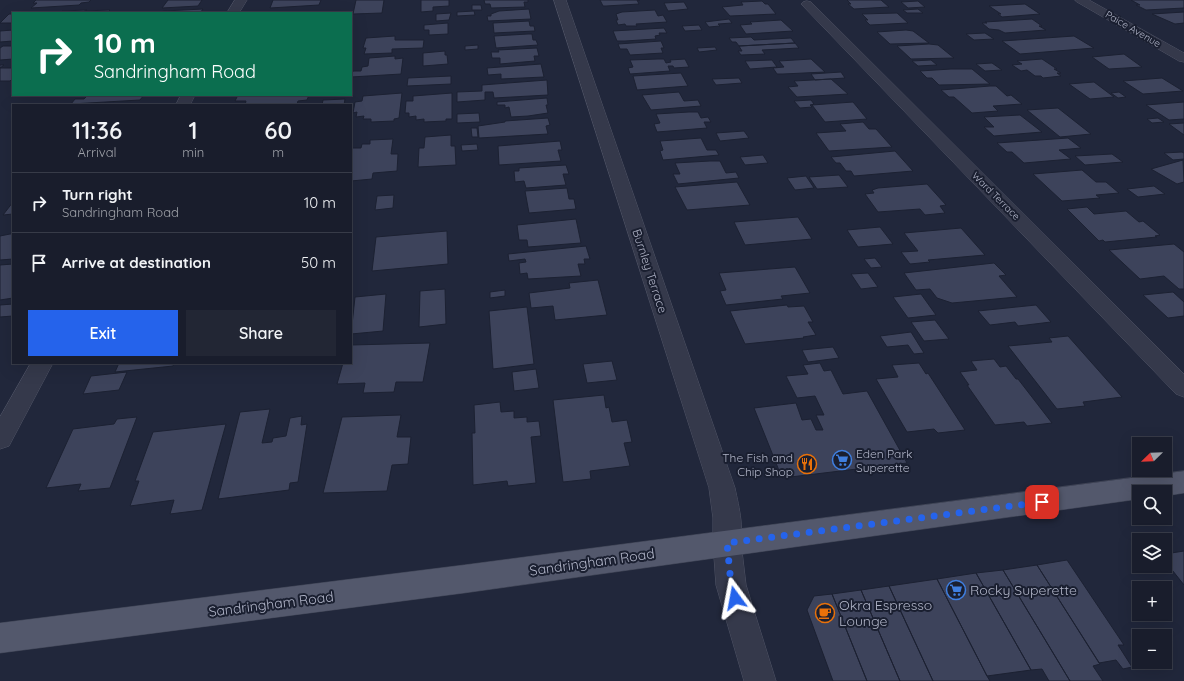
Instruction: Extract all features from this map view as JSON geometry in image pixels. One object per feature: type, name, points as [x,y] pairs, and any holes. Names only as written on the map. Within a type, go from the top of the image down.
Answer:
[{"type":"main road","name":"Sandringham Road","points":[[0,638],[1184,482]]},
{"type":"street","points":[[234,12],[240,0]]},
{"type":"street","name":"Burnley Terrace","points":[[560,0],[722,488],[727,518],[727,543],[731,584],[760,681]]},
{"type":"street","name":"Paice Avenue","points":[[1082,0],[1184,58]]},
{"type":"street","name":"Ward Terrace","points":[[807,4],[1184,388]]},
{"type":"street","points":[[0,439],[41,364]]},
{"type":"building","points":[[36,0],[91,0],[79,5],[31,8],[37,3],[33,3]]},
{"type":"building","points":[[168,0],[202,0],[198,6],[162,8]]},
{"type":"building","points":[[273,0],[321,0],[319,5],[270,8]]},
{"type":"building","points":[[356,0],[384,0],[382,13],[353,14]]},
{"type":"building","points":[[421,0],[449,0],[449,6],[433,7],[433,11],[421,12]]},
{"type":"building","points":[[484,0],[528,0],[528,2],[524,2],[525,7],[491,8],[490,4],[485,4]]},
{"type":"building","points":[[600,0],[637,0],[639,4],[603,6]]},
{"type":"building","points":[[847,0],[881,0],[889,7],[854,9],[848,4],[851,4]]},
{"type":"building","points":[[1131,0],[1184,0],[1184,8],[1146,10],[1136,5],[1140,5]]},
{"type":"building","points":[[762,1],[765,4],[768,4],[776,14],[730,16],[722,7],[743,5],[741,2]]},
{"type":"building","points":[[918,1],[925,7],[908,8],[901,2]]},
{"type":"building","points":[[684,2],[688,9],[668,11],[664,3]]},
{"type":"building","points":[[1025,4],[1040,14],[1002,17],[998,14],[1001,14],[989,6]]},
{"type":"building","points":[[472,5],[481,5],[482,10],[472,10]]},
{"type":"building","points":[[203,9],[201,12],[160,12]]},
{"type":"building","points":[[529,9],[531,19],[488,21],[487,16],[491,16],[491,14],[499,11]]},
{"type":"building","points":[[918,9],[923,13],[907,13],[903,10]]},
{"type":"building","points":[[87,10],[84,12],[61,12]]},
{"type":"building","points":[[110,10],[108,12],[83,12]]},
{"type":"building","points":[[655,10],[658,16],[663,15],[667,22],[626,26],[625,24],[618,25],[616,20],[618,20],[616,14],[622,12]]},
{"type":"building","points":[[474,11],[475,15],[457,16],[457,12]]},
{"type":"building","points":[[1184,12],[1184,23],[1175,24],[1152,14]]},
{"type":"building","points":[[451,13],[449,20],[436,21],[436,14]]},
{"type":"building","points":[[897,13],[908,23],[870,25],[865,20],[868,20],[862,14]]},
{"type":"building","points":[[9,14],[12,14],[12,23],[0,23]]},
{"type":"building","points":[[729,19],[732,23],[718,24],[720,26],[709,27],[705,22]]},
{"type":"building","points":[[1032,19],[1046,30],[1005,33],[999,30],[989,29],[982,23],[987,23],[985,22]]},
{"type":"building","points":[[781,20],[793,31],[746,34],[740,25],[752,24],[750,22]]},
{"type":"building","points":[[529,21],[530,26],[534,26],[535,31],[494,33],[493,23]]},
{"type":"building","points":[[448,23],[448,34],[429,35],[429,30],[424,30],[424,25]]},
{"type":"building","points":[[699,25],[702,30],[685,31],[682,26]]},
{"type":"building","points":[[664,28],[667,33],[659,33],[660,35],[655,36],[656,39],[625,41],[617,41],[613,31]]},
{"type":"building","points":[[12,30],[12,41],[0,42],[0,31]]},
{"type":"building","points":[[913,31],[929,43],[890,44],[877,32]]},
{"type":"building","points":[[985,33],[994,39],[974,40],[966,34]]},
{"type":"building","points":[[532,34],[533,40],[536,40],[538,45],[496,48],[494,36]]},
{"type":"building","points":[[395,36],[395,40],[424,40],[423,48],[392,49],[392,53],[364,54],[366,48],[363,48],[366,38]]},
{"type":"building","points":[[1074,36],[1094,48],[1020,54],[1002,41]]},
{"type":"building","points":[[751,37],[754,40],[791,38],[795,43],[739,46],[736,42],[732,42],[729,38]]},
{"type":"building","points":[[661,41],[664,48],[661,48],[663,53],[630,55],[627,49],[620,49],[618,44]]},
{"type":"building","points":[[795,43],[799,48],[762,50],[765,54],[741,55],[738,51],[742,51],[739,46]]},
{"type":"building","points":[[929,44],[938,45],[954,58],[911,59],[897,46]]},
{"type":"building","points":[[478,45],[478,49],[465,50],[465,46]]},
{"type":"building","points":[[3,46],[12,46],[12,59],[0,60],[0,48]]},
{"type":"building","points":[[715,47],[717,50],[699,52],[697,48]]},
{"type":"building","points":[[537,48],[539,56],[534,56],[535,61],[500,64],[500,58],[492,58],[491,52],[499,52],[498,50]]},
{"type":"building","points":[[445,51],[448,64],[423,66],[423,53]]},
{"type":"building","points":[[1124,54],[1142,67],[1109,69],[1092,57]]},
{"type":"building","points":[[395,56],[395,59],[403,58],[401,74],[352,77],[353,71],[361,71],[362,67],[368,66],[369,58]]},
{"type":"building","points":[[664,59],[666,63],[671,62],[670,60],[685,59],[689,67],[674,68],[673,66],[668,66],[670,71],[630,74],[628,68],[633,67],[630,60]]},
{"type":"building","points":[[811,59],[825,72],[777,74],[773,68],[784,67],[779,61]]},
{"type":"building","points":[[1042,59],[1057,69],[1054,69],[1061,73],[1057,73],[1061,76],[1043,78],[1041,76],[1035,76],[1027,70],[1021,71],[1012,65],[1022,64],[1017,61]]},
{"type":"building","points":[[772,60],[777,67],[750,69],[745,61]]},
{"type":"building","points":[[931,60],[937,65],[918,66],[912,61]]},
{"type":"building","points":[[992,63],[1002,70],[985,71],[976,64]]},
{"type":"building","points":[[541,64],[544,77],[501,79],[501,74],[488,75],[487,68]]},
{"type":"building","points":[[0,68],[12,68],[12,79],[10,81],[0,81]]},
{"type":"building","points":[[972,69],[990,84],[939,85],[932,78],[927,78],[920,71]]},
{"type":"building","points":[[841,72],[845,78],[815,80],[811,74]]},
{"type":"building","points":[[681,73],[688,86],[637,90],[633,76]]},
{"type":"building","points":[[451,76],[451,84],[407,86],[408,78]]},
{"type":"building","points":[[739,78],[742,83],[716,85],[712,79]]},
{"type":"building","points":[[1162,78],[1183,91],[1143,94],[1123,81]]},
{"type":"building","points":[[831,79],[848,94],[797,97],[788,87],[798,86],[794,81]]},
{"type":"building","points":[[547,80],[548,95],[494,98],[493,92],[485,92],[485,100],[457,102],[457,92],[482,91],[482,85]]},
{"type":"building","points":[[1094,82],[1114,97],[1090,99],[1069,84]]},
{"type":"building","points":[[996,86],[1007,96],[1011,95],[1022,104],[993,106],[998,111],[972,113],[954,97],[949,97],[941,90]]},
{"type":"building","points":[[679,92],[684,101],[698,100],[701,106],[651,110],[642,95]]},
{"type":"building","points":[[1119,92],[1126,97],[1118,98],[1111,93]]},
{"type":"building","points":[[402,93],[399,118],[394,119],[394,121],[371,122],[371,119],[363,119],[364,116],[356,117],[357,112],[353,113],[355,102],[362,101],[363,96]]},
{"type":"building","points":[[452,93],[452,119],[446,119],[446,121],[424,122],[424,119],[416,120],[416,116],[409,117],[409,113],[405,113],[406,101],[413,101],[413,96]]},
{"type":"building","points":[[87,96],[143,96],[140,100],[71,104],[75,99],[84,99]]},
{"type":"building","points":[[238,96],[309,96],[307,100],[298,101],[297,104],[245,104],[246,101],[235,101]]},
{"type":"building","points":[[547,98],[548,105],[546,105],[548,113],[528,116],[511,117],[509,107],[505,108],[505,105],[497,105],[497,102]]},
{"type":"building","points":[[345,99],[344,104],[322,104],[323,100]]},
{"type":"building","points":[[811,100],[814,104],[810,105],[812,107],[800,108],[794,101]]},
{"type":"building","points":[[853,102],[867,119],[825,122],[812,105]]},
{"type":"building","points":[[1184,102],[1184,119],[1169,120],[1146,105]]},
{"type":"building","points":[[1058,108],[1091,134],[1060,137],[1027,110]]},
{"type":"building","points":[[698,112],[701,118],[708,117],[711,122],[704,122],[707,128],[657,132],[654,124],[660,123],[656,114]]},
{"type":"building","points":[[479,113],[480,122],[457,123],[457,114]]},
{"type":"building","points":[[1020,115],[1042,132],[994,136],[984,127],[994,127],[984,117]]},
{"type":"building","points":[[548,118],[550,125],[546,126],[548,134],[479,138],[478,126],[505,121]]},
{"type":"building","points":[[1158,118],[1164,122],[1152,123],[1147,119]]},
{"type":"building","points":[[863,122],[869,129],[876,129],[892,147],[829,151],[816,133],[846,131],[840,124]]},
{"type":"building","points":[[1184,123],[1184,135],[1169,124]]},
{"type":"building","points":[[471,128],[477,128],[478,137],[472,137]]},
{"type":"building","points":[[744,131],[749,138],[720,141],[716,133]]},
{"type":"building","points":[[451,135],[451,146],[455,146],[456,165],[418,167],[419,148],[424,148],[425,137]]},
{"type":"building","points":[[701,138],[707,150],[716,150],[719,155],[663,160],[660,151],[663,150],[660,141]]},
{"type":"building","points":[[1068,138],[1081,148],[1059,150],[1071,159],[1024,163],[1012,152],[1007,152],[997,143]]},
{"type":"building","points":[[393,139],[391,154],[398,154],[397,171],[373,173],[372,179],[352,181],[352,148],[361,148],[362,144],[370,144],[370,140]]},
{"type":"building","points":[[560,141],[562,150],[558,150],[561,161],[499,165],[498,146]]},
{"type":"building","points":[[477,144],[478,150],[462,151],[461,145]]},
{"type":"building","points":[[895,151],[913,171],[854,176],[851,171],[846,171],[840,163],[836,163],[831,157]]},
{"type":"building","points":[[1164,153],[1184,153],[1184,159],[1173,160]]},
{"type":"building","points":[[1112,154],[1123,162],[1085,165],[1075,156]]},
{"type":"building","points":[[763,155],[768,163],[745,165],[740,157]]},
{"type":"building","points":[[1183,160],[1184,182],[1177,184],[1151,169]]},
{"type":"building","points":[[720,161],[726,173],[736,172],[739,178],[678,184],[673,174],[680,174],[675,163]]},
{"type":"building","points":[[566,165],[569,174],[563,174],[566,185],[526,188],[524,181],[515,182],[514,171],[519,171],[519,168]]},
{"type":"building","points":[[1082,170],[1096,182],[1106,182],[1119,193],[1096,195],[1100,198],[1062,201],[1033,174]]},
{"type":"building","points":[[839,175],[848,187],[817,189],[809,177]]},
{"type":"building","points":[[806,176],[814,188],[795,190],[787,178]]},
{"type":"building","points":[[737,182],[750,205],[687,210],[675,187]]},
{"type":"building","points":[[927,184],[946,205],[940,206],[945,213],[925,215],[920,209],[878,212],[865,194],[874,193],[872,190],[878,188]]},
{"type":"building","points":[[1154,186],[1165,194],[1138,197],[1127,189]]},
{"type":"building","points":[[567,188],[569,199],[574,199],[576,209],[529,213],[525,191]]},
{"type":"building","points":[[394,195],[393,208],[375,210],[377,196]]},
{"type":"building","points":[[12,203],[12,214],[3,215]]},
{"type":"building","points":[[1087,207],[1094,214],[1126,211],[1139,222],[1143,221],[1160,235],[1155,236],[1157,237],[1105,242],[1103,240],[1099,241],[1067,209]]},
{"type":"building","points":[[798,217],[812,239],[745,245],[734,222]]},
{"type":"building","points":[[576,219],[581,243],[528,247],[527,240],[519,240],[517,225]]},
{"type":"building","points":[[880,227],[893,244],[858,247],[847,230]]},
{"type":"building","points":[[961,228],[985,255],[928,260],[930,262],[910,264],[901,252],[918,251],[904,233]]},
{"type":"building","points":[[447,231],[448,264],[372,271],[376,237]]},
{"type":"building","points":[[12,234],[12,259],[0,260],[0,236]]},
{"type":"building","points":[[1174,244],[1184,252],[1184,289],[1179,289],[1164,276],[1140,279],[1109,250]]},
{"type":"building","points":[[586,246],[590,259],[584,259],[585,264],[578,264],[581,276],[528,279],[527,273],[520,274],[519,263],[526,262],[525,259],[509,261],[508,254]]},
{"type":"building","points":[[875,258],[882,267],[871,268],[864,259]]},
{"type":"building","points":[[994,263],[1006,275],[999,276],[1017,297],[952,303],[937,298],[930,289],[916,290],[904,273]]},
{"type":"building","points":[[12,264],[12,298],[0,300],[0,265]]},
{"type":"building","points":[[795,267],[810,293],[781,296],[783,299],[726,305],[720,291],[726,290],[719,273]]},
{"type":"building","points":[[868,273],[878,287],[861,289],[851,274]]},
{"type":"building","points":[[598,280],[607,315],[555,320],[553,306],[531,308],[529,293],[570,288],[569,283]]},
{"type":"building","points":[[445,289],[446,324],[419,327],[420,291]]},
{"type":"building","points":[[505,290],[505,296],[490,298],[490,292]]},
{"type":"building","points":[[1173,292],[1184,302],[1184,316],[1168,318],[1143,295]]},
{"type":"building","points":[[386,294],[383,331],[352,334],[355,297]]},
{"type":"building","points":[[921,294],[936,315],[908,318],[893,297]]},
{"type":"building","points":[[12,304],[12,316],[0,317],[0,305]]},
{"type":"building","points":[[787,305],[788,307],[804,306],[813,322],[808,322],[816,335],[803,337],[804,338],[745,344],[730,311]]},
{"type":"building","points":[[1036,305],[1051,322],[1018,326],[1015,322],[990,325],[978,311]]},
{"type":"building","points":[[527,307],[534,364],[493,369],[489,311]]},
{"type":"building","points":[[935,320],[949,339],[924,341],[911,322]]},
{"type":"building","points":[[911,332],[924,353],[914,354],[908,345],[887,347],[880,336]]},
{"type":"building","points":[[1068,336],[1122,397],[1083,402],[1085,406],[1057,409],[1008,346],[1052,342],[1049,338]]},
{"type":"building","points":[[430,343],[423,382],[396,382],[394,392],[363,393],[365,383],[337,384],[343,364],[352,364],[352,345]]},
{"type":"building","points":[[833,347],[839,358],[808,362],[802,350]]},
{"type":"building","points":[[994,359],[1000,367],[1006,366],[1016,379],[1018,379],[1052,423],[1027,426],[1024,422],[995,425],[967,385],[969,385],[960,372],[977,370],[971,361]]},
{"type":"building","points":[[612,361],[617,380],[587,383],[583,364]]},
{"type":"building","points":[[820,363],[824,371],[831,370],[843,394],[867,391],[907,463],[782,478],[754,408],[796,403],[802,420],[811,419],[816,430],[823,430],[816,415],[824,415],[815,396],[797,398],[786,376],[808,374],[803,365]]},
{"type":"building","points":[[919,363],[926,374],[928,373],[965,430],[938,433],[934,429],[907,432],[876,379],[898,377],[892,365]]},
{"type":"building","points":[[119,364],[174,364],[173,366],[115,372]]},
{"type":"building","points":[[536,369],[539,388],[514,391],[512,372]]},
{"type":"building","points":[[127,372],[119,390],[83,394],[91,376]]},
{"type":"building","points":[[604,395],[606,408],[609,407],[612,422],[627,420],[632,442],[624,443],[630,466],[590,471],[591,479],[563,482],[553,400]]},
{"type":"building","points":[[500,402],[501,412],[514,411],[514,418],[527,417],[527,422],[539,421],[541,436],[531,437],[536,483],[508,486],[507,481],[473,485],[472,433],[475,433],[474,405]]},
{"type":"building","points":[[270,409],[262,443],[272,442],[273,438],[286,436],[290,418],[302,416],[301,425],[307,424],[298,482],[290,483],[289,490],[218,499],[240,412]]},
{"type":"building","points":[[401,415],[397,437],[411,437],[408,464],[392,465],[387,491],[323,493],[342,417]]},
{"type":"building","points":[[137,417],[110,488],[78,491],[81,484],[46,488],[73,429],[114,424],[117,419]]},
{"type":"building","points":[[226,424],[202,510],[170,514],[174,500],[130,506],[139,481],[135,481],[153,432]]},
{"type":"building","points":[[1184,551],[1184,585],[1172,570],[1172,553]]},
{"type":"building","points":[[1067,560],[1124,645],[1118,645],[1132,667],[1123,669],[1116,660],[1099,663],[1037,565]]},
{"type":"building","points":[[1037,565],[1100,664],[1093,666],[1103,681],[1070,681],[1003,570]]},
{"type":"building","points":[[1003,570],[1070,681],[1049,681],[1042,669],[1031,670],[976,573]]},
{"type":"building","points":[[976,573],[1031,670],[987,676],[937,579]]},
{"type":"building","points":[[937,579],[990,681],[933,681],[889,586]]},
{"type":"building","points":[[889,586],[933,681],[900,681],[861,590]]},
{"type":"building","points":[[861,590],[900,681],[867,681],[832,594]]},
{"type":"building","points":[[832,594],[867,681],[833,681],[807,610],[814,596]]},
{"type":"place","name":"Eden Park Superette","points":[[842,460]]},
{"type":"place","name":"The Fish and Chip Shop","points":[[807,464]]},
{"type":"place","name":"Rocky Superette","points":[[956,590]]},
{"type":"place","name":"Okra Espresso Lounge","points":[[825,613]]},
{"type":"route","points":[[735,598],[728,565],[727,543],[1042,502]]}]
